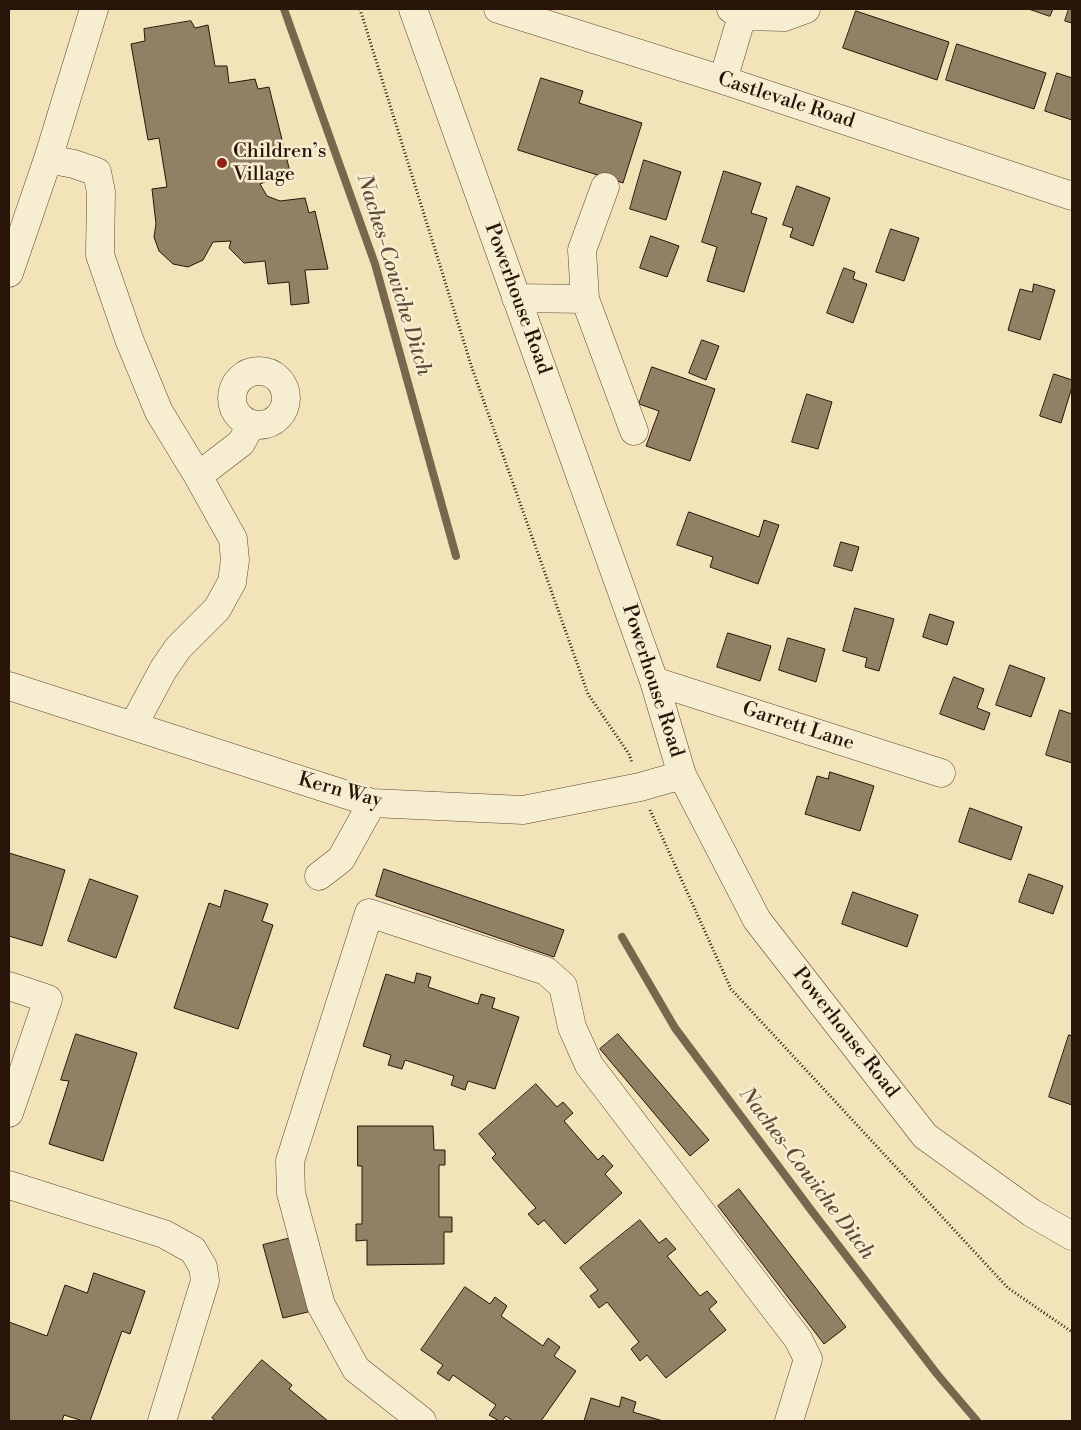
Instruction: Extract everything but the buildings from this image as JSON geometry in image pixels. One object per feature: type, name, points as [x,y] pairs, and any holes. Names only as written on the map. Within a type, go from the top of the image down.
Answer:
[{"type":"street","points":[[9,273],[48,159],[94,9]]},
{"type":"street","name":"Powerhouse Road","points":[[413,9],[654,681],[682,775],[757,920],[925,1136],[1032,1213],[1072,1236]]},
{"type":"street","name":"Castlevale Road","points":[[498,9],[723,80],[1072,196]]},
{"type":"street","points":[[723,80],[736,12],[784,17],[806,9]]},
{"type":"street","points":[[48,159],[74,164],[97,172],[101,192],[100,255],[129,339],[159,412],[198,476],[233,540],[235,560],[232,582],[217,609],[178,648],[162,670],[133,726]]},
{"type":"street","points":[[605,187],[582,250],[586,299],[634,431]]},
{"type":"street","points":[[516,298],[586,299]]},
{"type":"street","points":[[198,476],[241,443],[251,425]]},
{"type":"street","name":"Garrett Lane","points":[[654,681],[941,773]]},
{"type":"street","name":"Kern Way","points":[[9,686],[372,803],[523,810],[640,788],[682,775]]},
{"type":"street","points":[[319,876],[341,859],[372,803]]},
{"type":"street","points":[[422,1421],[356,1369],[321,1305],[291,1193],[290,1161],[370,913],[546,970],[563,986],[572,1027],[589,1065],[798,1339],[808,1359],[789,1421]]},
{"type":"street","points":[[9,986],[48,999],[9,1113]]},
{"type":"street","points":[[9,1185],[164,1234],[192,1250],[203,1267],[205,1280],[162,1421]]},
{"type":"waterway","name":"Naches-Cowiche Ditch","points":[[284,9],[375,264],[456,556]]},
{"type":"waterway","name":"Naches-Cowiche Ditch","points":[[622,937],[675,1028],[937,1374],[977,1421]]},
{"type":"place","name":"Children’s Village","points":[[222,163]]}]
